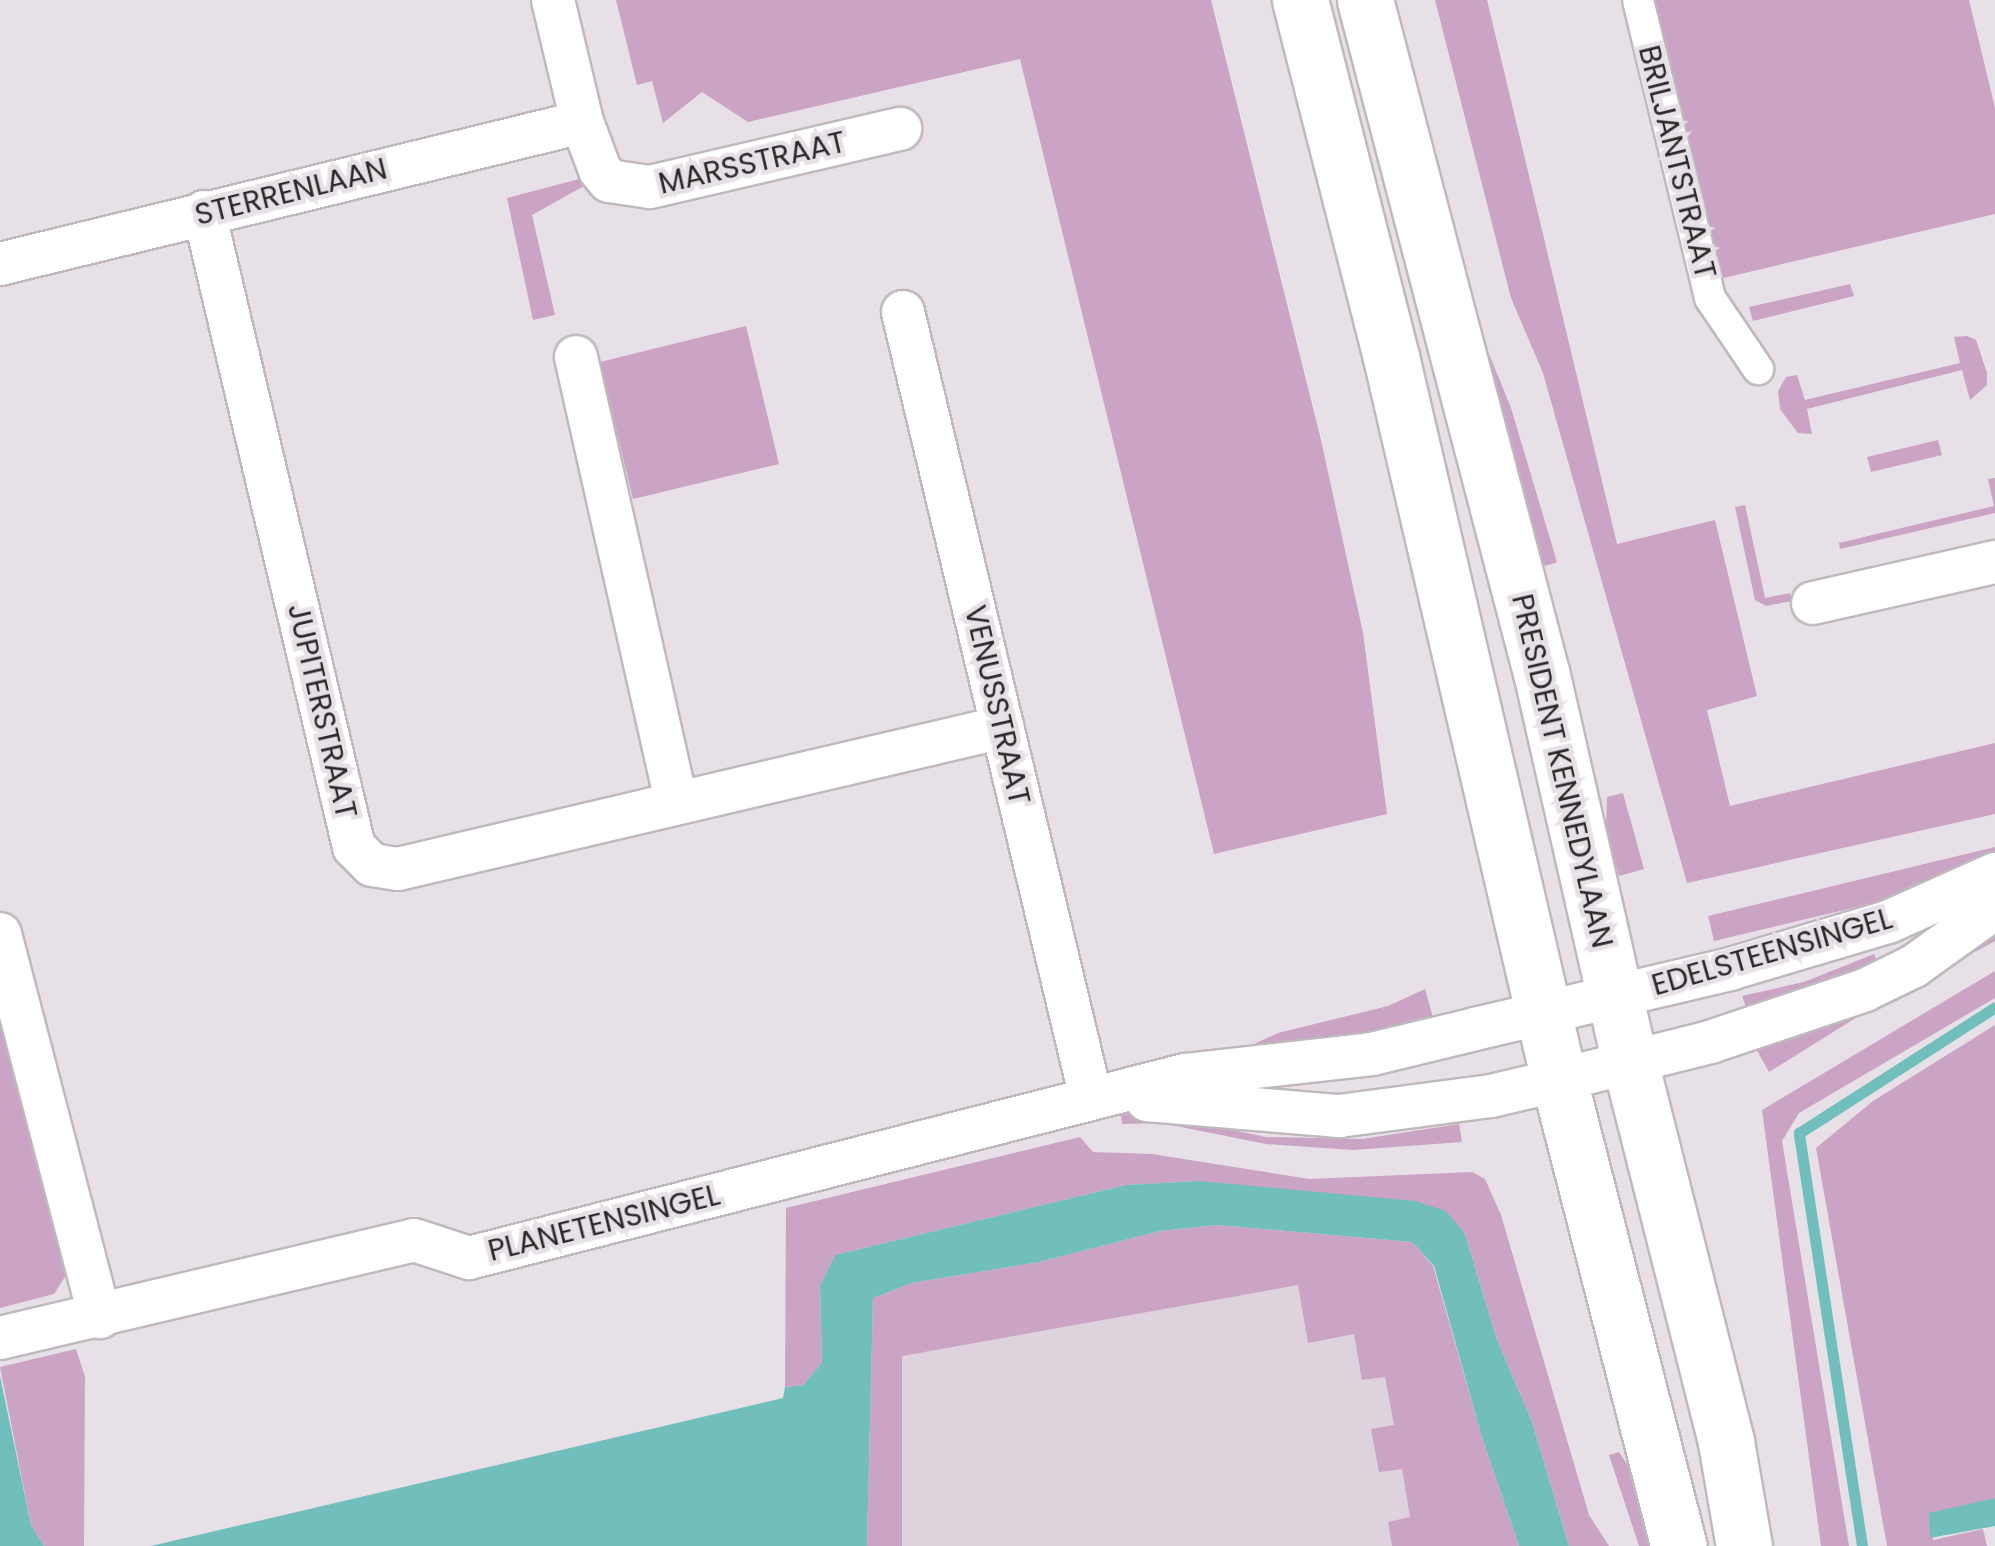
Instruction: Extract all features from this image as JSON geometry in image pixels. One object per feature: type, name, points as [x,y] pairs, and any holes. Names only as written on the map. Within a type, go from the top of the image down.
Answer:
[{"type":"main road","points":[[1300,0],[1391,357],[1542,1012],[1680,1546]]},
{"type":"main road","name":"PRESIDENT KENNEDYLAAN","points":[[1365,0],[1537,657],[1614,996],[1726,1442],[1744,1546]]},
{"type":"street","points":[[554,0],[582,122]]},
{"type":"street","name":"BRILJANTSTRAAT","points":[[1638,0],[1710,298],[1758,369]]},
{"type":"street","name":"MARSSTRAAT","points":[[582,122],[609,181],[650,188],[900,130]]},
{"type":"street","name":"STERRENLAAN","points":[[0,264],[582,122]]},
{"type":"street","name":"JUPITERSTRAAT","points":[[204,212],[354,846],[372,864],[398,869],[1002,727]]},
{"type":"street","name":"VENUSSTRAAT","points":[[903,312],[1091,1098]]},
{"type":"street","points":[[576,357],[676,802]]},
{"type":"street","points":[[1813,602],[1995,562]]},
{"type":"street","name":"EDELSTEENSINGEL","points":[[1542,1012],[1730,969],[1888,922],[1995,874]]},
{"type":"street","name":"EDELSTEENSINGEL","points":[[1630,1062],[1710,1042],[1865,990],[1914,966],[1995,908]]},
{"type":"street","points":[[0,934],[100,1317]]},
{"type":"street","name":"PLANETENSINGEL","points":[[10,1336],[414,1240],[469,1258],[1185,1076],[1372,1054],[1542,1012]]},
{"type":"street","name":"PLANETENSINGEL","points":[[1091,1098],[1182,1101],[1339,1116],[1491,1096],[1630,1062]]},
{"type":"shaded area","points":[[616,0],[1211,0],[1321,440],[1363,633],[1387,814],[1214,854],[1020,59],[748,122],[702,92],[663,123],[652,81],[637,85]]},
{"type":"shaded area","points":[[1378,0],[1396,0],[1481,334],[1511,408],[1557,562],[1545,566],[1505,481]]},
{"type":"shaded area","points":[[1435,0],[1487,0],[1617,544],[1715,520],[1757,696],[1707,710],[1730,806],[1995,743],[1995,814],[1687,883],[1543,373],[1511,298]]},
{"type":"shaded area","points":[[1652,0],[1969,0],[1995,108],[1995,214],[1719,279]]},
{"type":"shaded area","points":[[583,178],[584,186],[532,215],[555,315],[533,320],[507,198]]},
{"type":"shaded area","points":[[1850,284],[1854,296],[1753,321],[1749,307]]},
{"type":"shaded area","points":[[746,326],[779,464],[633,499],[600,362]]},
{"type":"shaded area","points":[[1954,337],[1976,340],[1987,373],[1987,385],[1970,400],[1962,370],[1807,409],[1812,434],[1798,433],[1780,409],[1778,391],[1786,377],[1797,375],[1805,400],[1960,363]]},
{"type":"shaded area","points":[[1938,440],[1942,455],[1871,472],[1867,457]]},
{"type":"shaded area","points":[[1995,478],[1995,513],[1840,549],[1839,543],[1994,506],[1988,479]]},
{"type":"shaded area","points":[[1745,505],[1765,598],[1790,593],[1792,601],[1766,606],[1755,600],[1735,507]]},
{"type":"shaded area","points":[[1623,793],[1644,869],[1619,876],[1606,830],[1607,797]]},
{"type":"shaded area","points":[[1995,847],[1995,858],[1920,892],[1714,941],[1708,916]]},
{"type":"shaded area","points":[[1995,924],[1995,941],[1875,1006],[1769,1072],[1750,1038]]},
{"type":"shaded area","points":[[1874,954],[1880,968],[1736,1011],[1746,1007],[1742,996],[1804,982]]},
{"type":"shaded area","points":[[1995,971],[1995,998],[1799,1113],[1782,1141],[1849,1546],[1821,1546],[1762,1110]]},
{"type":"shaded area","points":[[1425,989],[1434,1021],[1375,1041],[1234,1053],[1278,1033],[1388,1006]]},
{"type":"shaded area","points":[[0,992],[68,1272],[54,1294],[0,1308]]},
{"type":"shaded area","points":[[1995,1025],[1995,1498],[1930,1514],[1933,1540],[1983,1529],[1987,1546],[1887,1546],[1816,1148],[1873,1101]]},
{"type":"shaded area","points":[[1146,1112],[1266,1137],[1362,1139],[1459,1124],[1462,1142],[1353,1150],[1266,1144],[1161,1123],[1122,1124],[1121,1115]]},
{"type":"shaded area","points":[[1080,1137],[1093,1152],[1152,1154],[1309,1179],[1472,1172],[1485,1179],[1501,1215],[1589,1515],[1609,1546],[1569,1546],[1532,1422],[1497,1340],[1465,1234],[1199,1181],[1126,1185],[835,1255],[820,1286],[822,1363],[803,1385],[785,1387],[786,1208]]},
{"type":"shaded area","points":[[1217,1225],[1412,1242],[1433,1266],[1481,1434],[1519,1546],[1392,1546],[1388,1522],[1410,1517],[1402,1469],[1379,1472],[1371,1429],[1394,1425],[1385,1377],[1362,1380],[1354,1334],[1308,1343],[1298,1285],[902,1356],[902,1546],[867,1546],[873,1298],[912,1283],[1039,1262],[1160,1231]]},
{"type":"shaded area","points":[[1400,1265],[1496,1546],[888,1546],[885,1317]]},
{"type":"shaded area","points":[[76,1349],[85,1377],[84,1546],[44,1546],[31,1525],[0,1367]]},
{"type":"shaded area","points":[[1619,1452],[1653,1503],[1664,1546],[1639,1546],[1609,1455]]},
{"type":"water","points":[[1199,1181],[1415,1201],[1446,1211],[1465,1234],[1497,1340],[1532,1422],[1569,1546],[1519,1546],[1481,1434],[1434,1266],[1412,1242],[1217,1225],[1160,1231],[1039,1262],[912,1283],[873,1298],[867,1546],[151,1546],[783,1398],[785,1387],[803,1385],[822,1363],[820,1286],[835,1255],[1126,1185]]},
{"type":"water","points":[[0,1376],[31,1525],[44,1546],[0,1546]]},
{"type":"water","points":[[1995,1498],[1995,1526],[1930,1538],[1929,1513]]},
{"type":"waterway","points":[[1862,1546],[1799,1133],[1995,1007]]}]
